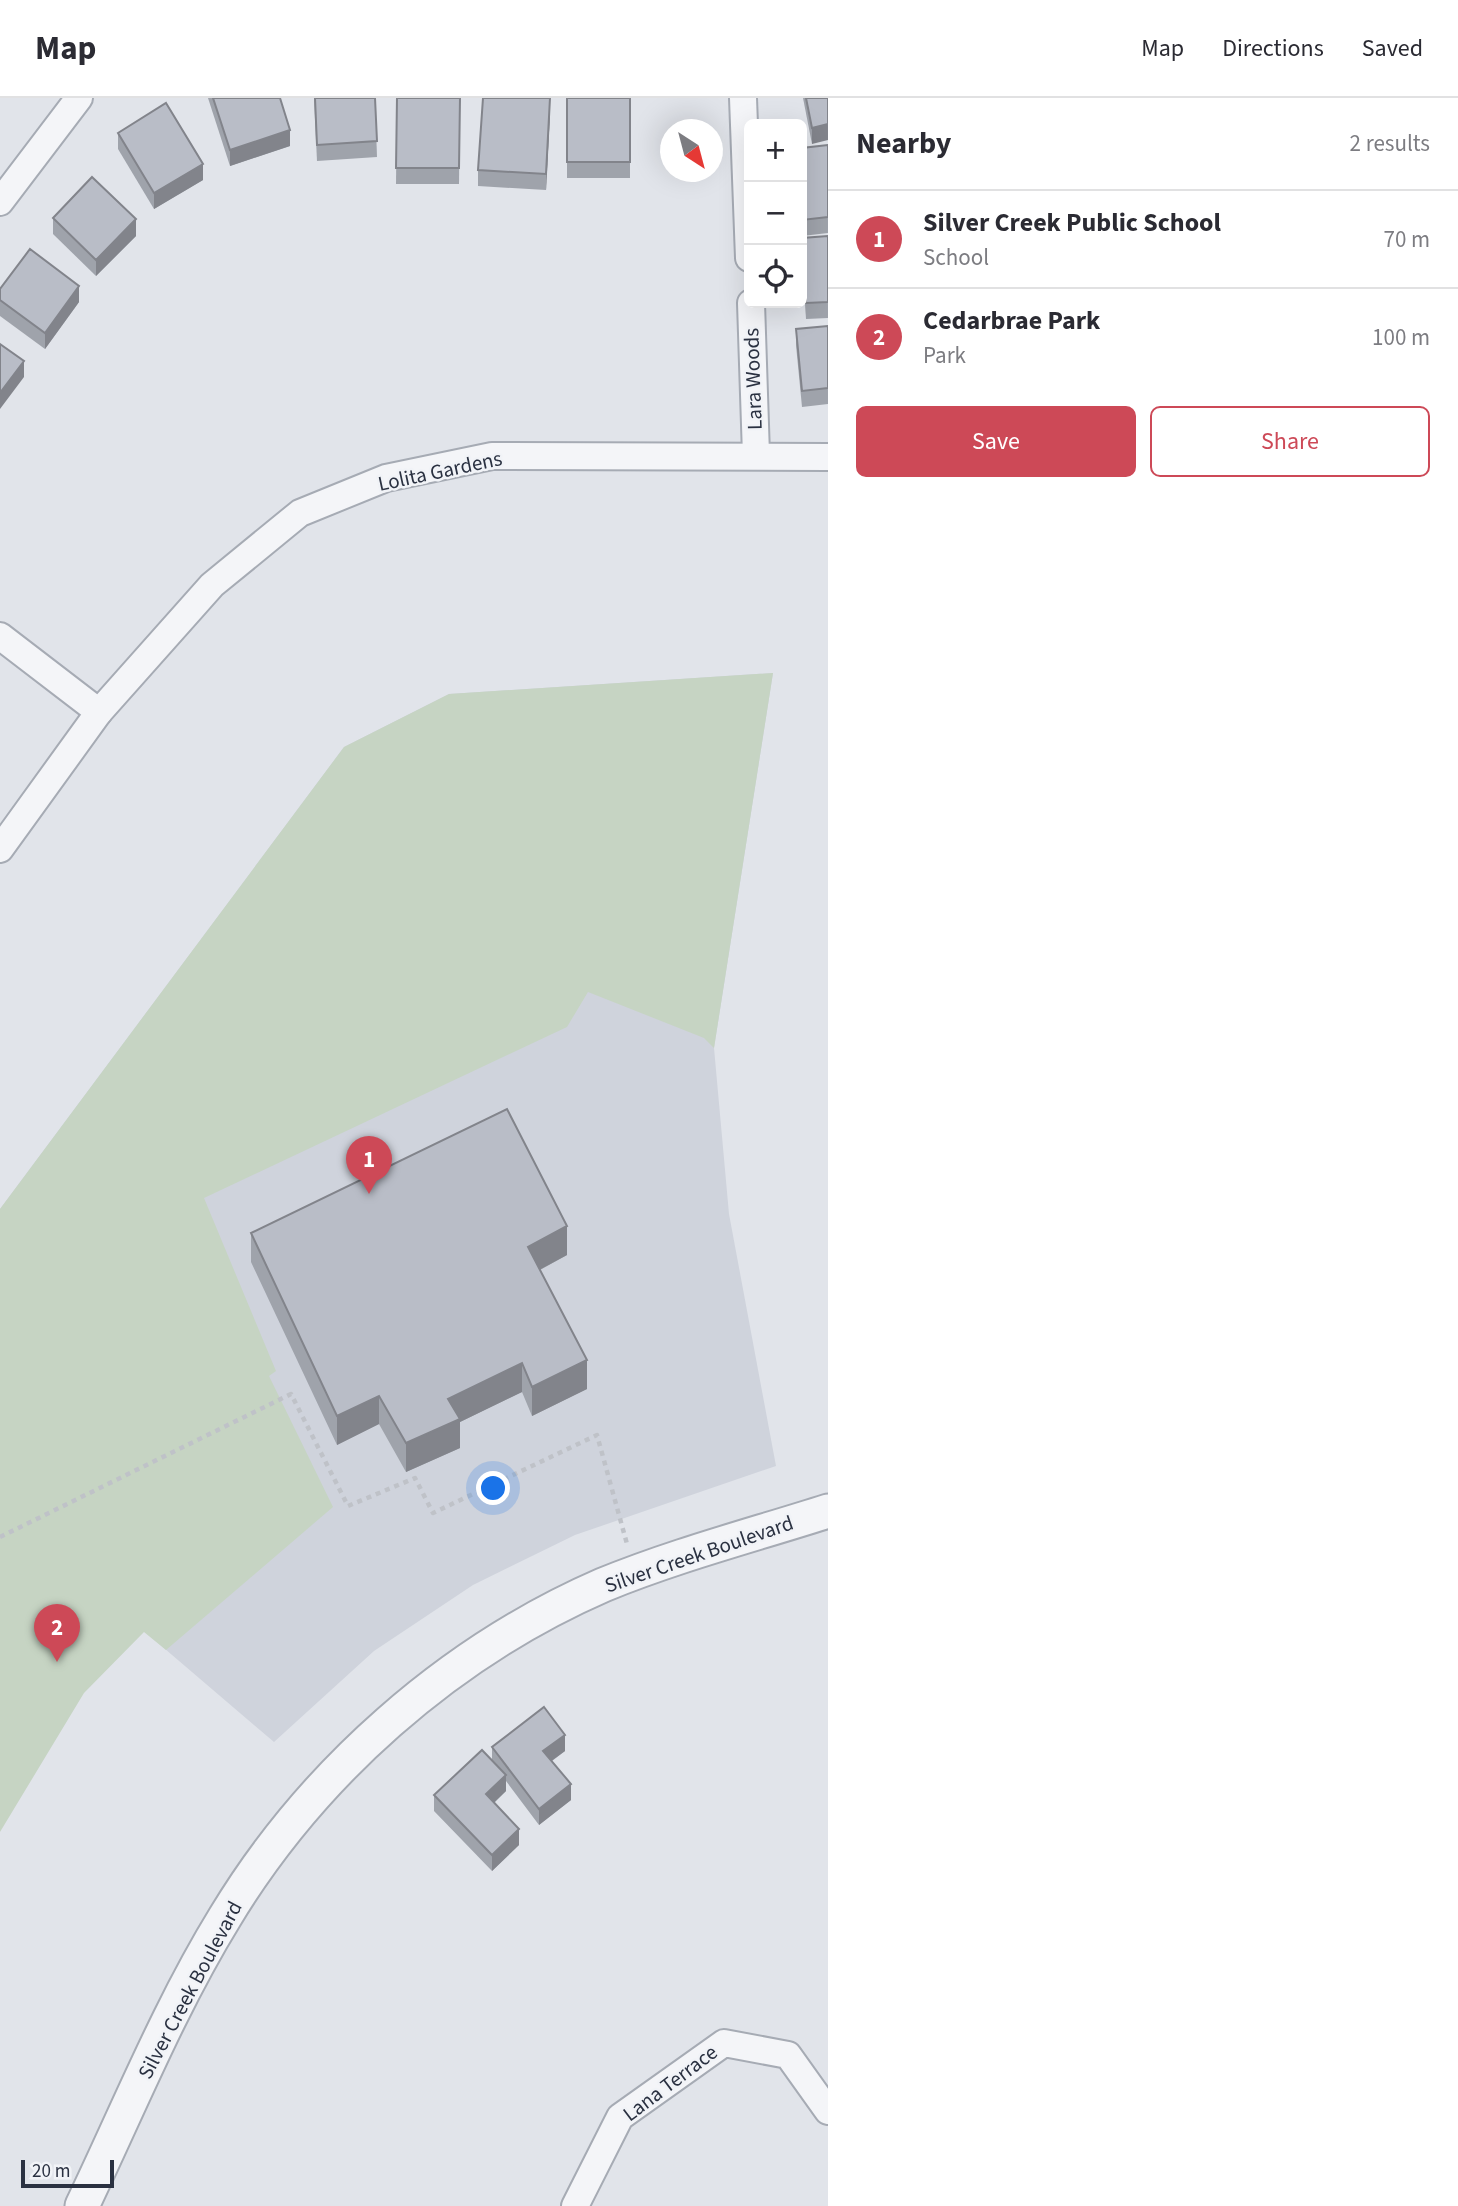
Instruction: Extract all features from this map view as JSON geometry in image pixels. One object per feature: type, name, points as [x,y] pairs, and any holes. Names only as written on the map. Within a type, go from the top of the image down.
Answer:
[{"type":"street","points":[[0,202],[79,98]]},
{"type":"street","points":[[743,98],[749,245]]},
{"type":"street","name":"Lara Woods","points":[[751,308],[756,455]]},
{"type":"street","name":"Lolita Gardens","points":[[0,849],[99,712],[212,585],[300,513],[386,478],[492,456],[828,457]]},
{"type":"street","points":[[0,636],[99,712]]},
{"type":"street","name":"Silver Creek Boulevard","points":[[82,2206],[171,2019],[225,1917],[272,1848],[317,1792],[385,1727],[453,1671],[531,1621],[638,1572],[828,1511]]},
{"type":"street","name":"Lana Terrace","points":[[575,2206],[620,2117],[724,2043],[788,2056],[828,2110]]},
{"type":"path","points":[[0,1537],[290,1394],[348,1506],[415,1478],[433,1513],[597,1435],[622,1530],[638,1572]]},
{"type":"shaded area","points":[[773,673],[714,1048],[729,1214],[776,1466],[575,1535],[473,1585],[374,1651],[274,1742],[144,1631],[0,1209],[344,747],[449,694]]},
{"type":"green space","points":[[773,673],[714,1048],[704,1038],[588,992],[567,1027],[204,1198],[276,1371],[269,1376],[333,1507],[166,1650],[144,1632],[84,1693],[0,1832],[0,1209],[344,747],[449,694]]},
{"type":"building","points":[[213,98],[280,98],[290,130],[230,150]]},
{"type":"building","points":[[315,98],[375,98],[377,141],[317,145]]},
{"type":"building","points":[[397,98],[460,98],[459,168],[396,168]]},
{"type":"building","points":[[483,98],[550,98],[546,174],[478,170]]},
{"type":"building","points":[[567,98],[630,98],[630,162],[567,162]]},
{"type":"building","points":[[806,98],[828,98],[828,124],[812,128]]},
{"type":"building","points":[[166,103],[203,164],[154,193],[118,133]]},
{"type":"building","points":[[828,145],[828,217],[807,219],[807,147]]},
{"type":"building","points":[[92,177],[136,219],[96,260],[53,218]]},
{"type":"building","points":[[828,236],[828,302],[807,303],[807,238]]},
{"type":"building","points":[[30,249],[79,286],[45,333],[0,300],[0,289]]},
{"type":"building","points":[[828,326],[828,388],[802,391],[796,329]]},
{"type":"building","points":[[0,344],[24,361],[0,393]]},
{"type":"building","points":[[507,1109],[567,1226],[528,1247],[587,1360],[532,1387],[522,1363],[448,1399],[460,1419],[406,1443],[379,1396],[337,1416],[251,1233]]},
{"type":"building","points":[[544,1707],[565,1735],[543,1751],[571,1784],[539,1809],[492,1747]]},
{"type":"building","points":[[482,1750],[506,1775],[486,1794],[519,1829],[492,1855],[434,1795]]},
{"type":"place","name":"Silver Creek Public School","points":[[369,1194]]},
{"type":"place","name":"Cedarbrae Park","points":[[57,1662]]}]
